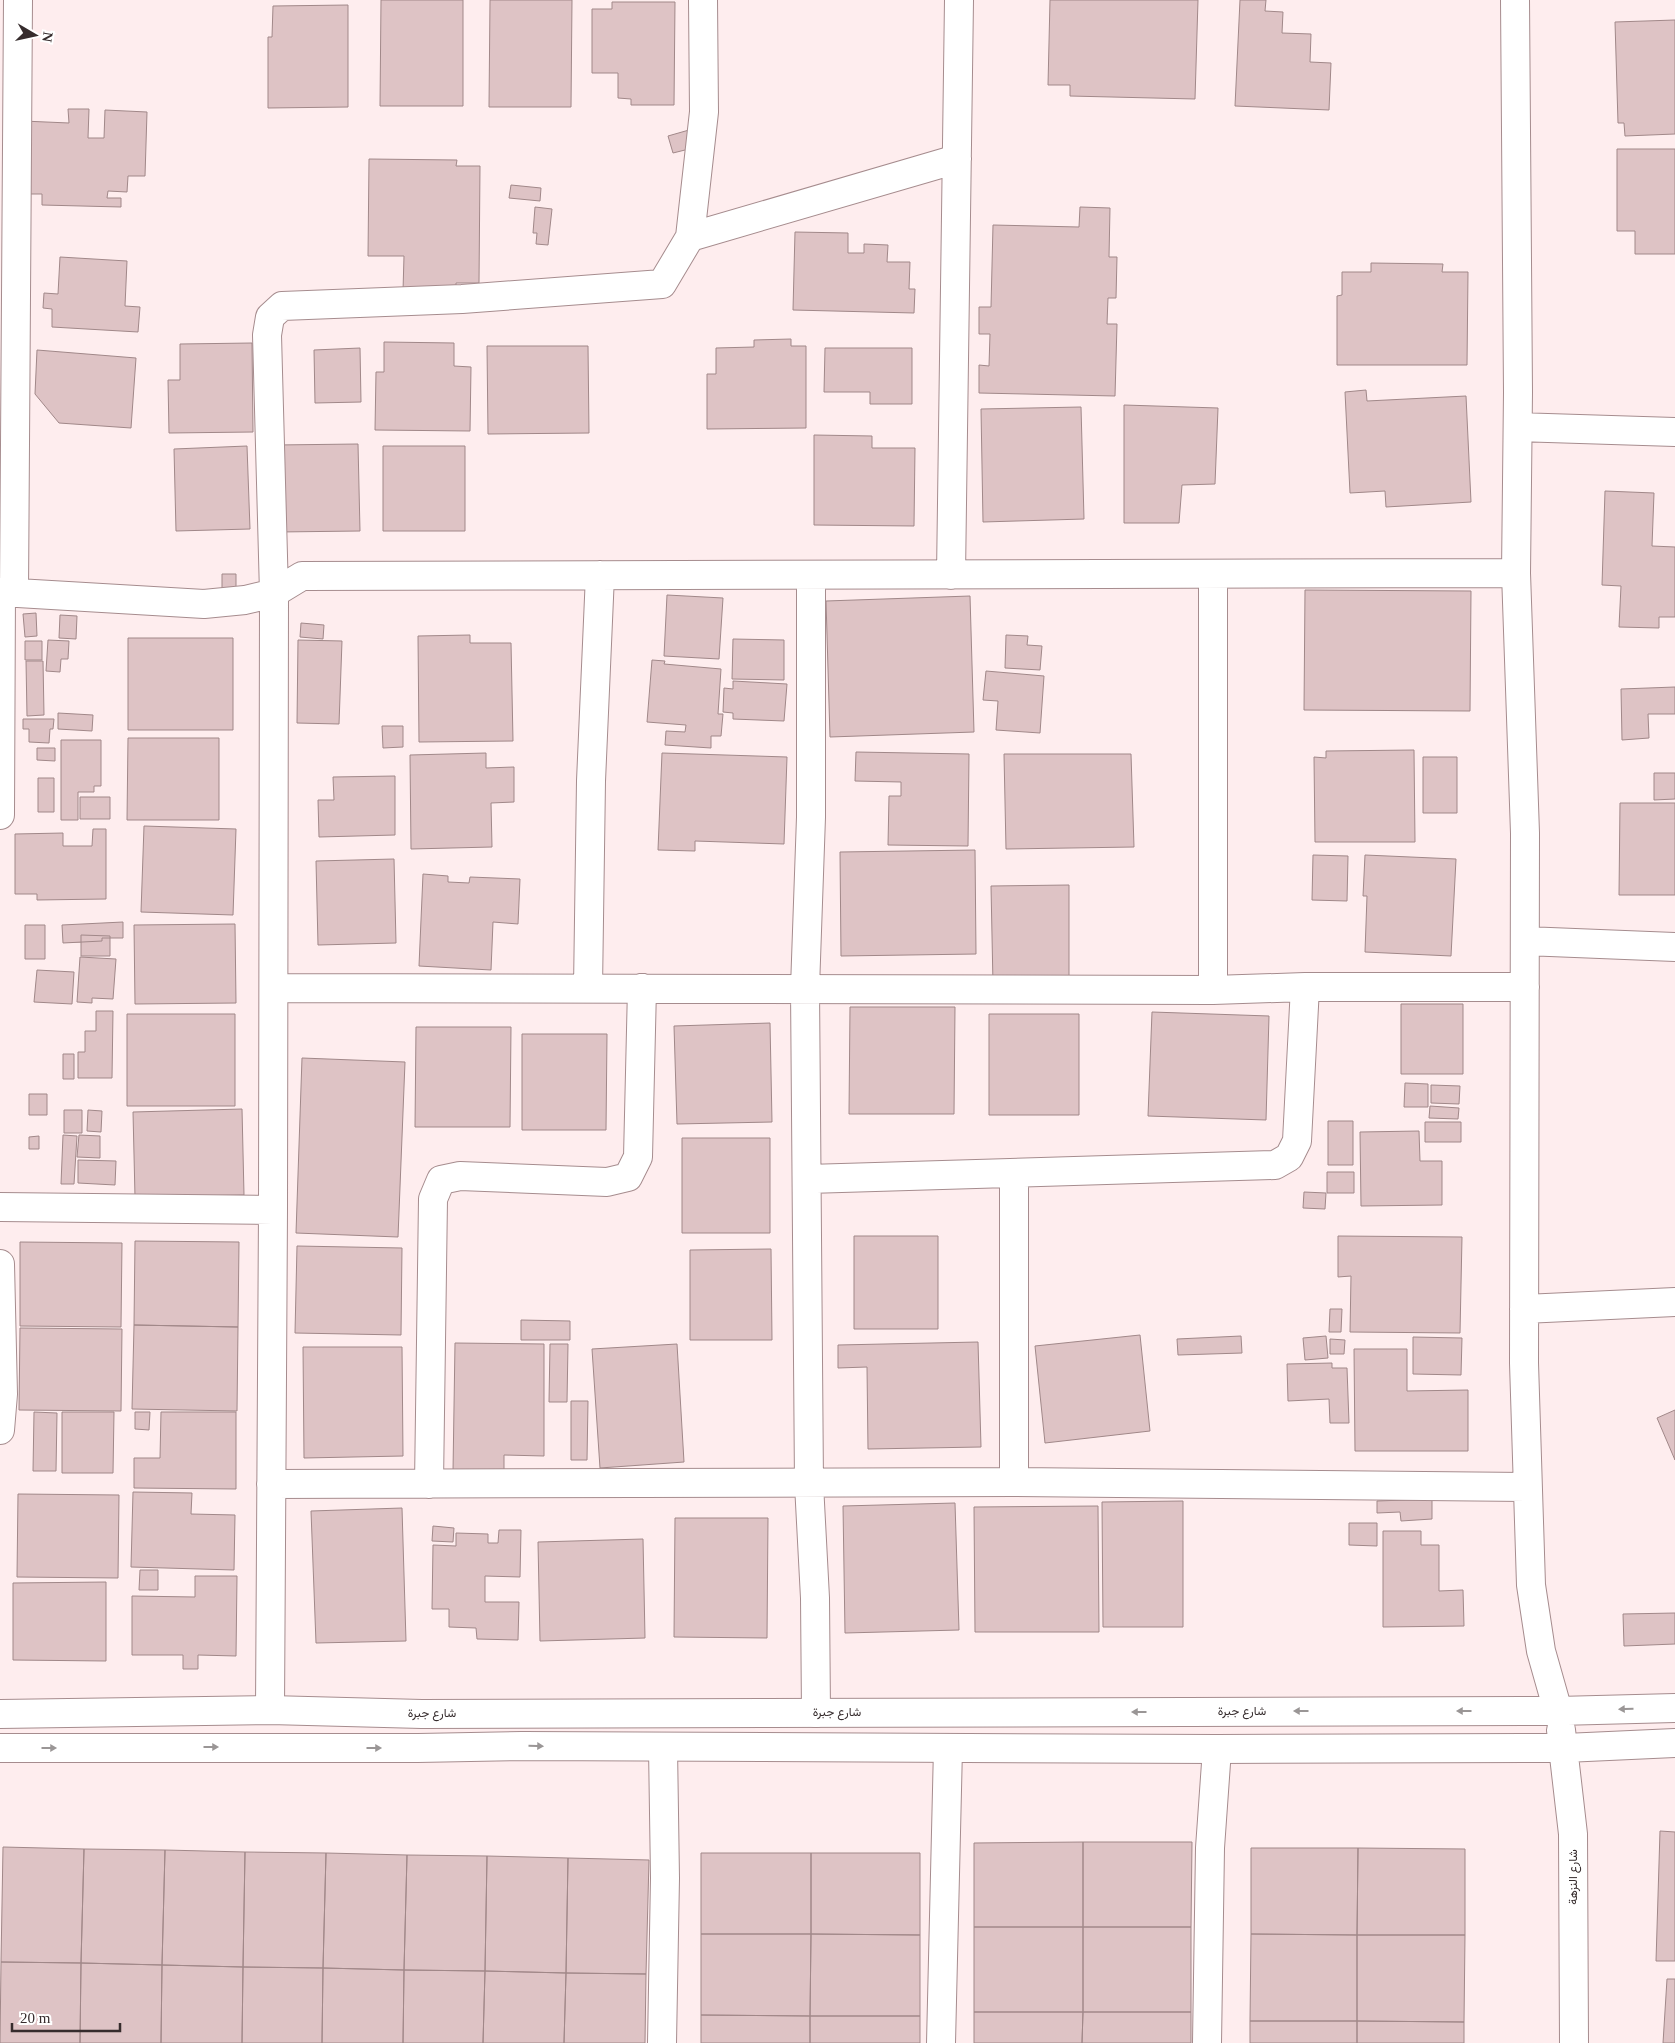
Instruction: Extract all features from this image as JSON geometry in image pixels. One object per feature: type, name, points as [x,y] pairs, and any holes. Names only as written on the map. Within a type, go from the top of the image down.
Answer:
[{"type":"street","points":[[0,815],[18,0]]},
{"type":"street","points":[[270,1710],[274,593],[267,334],[270,317],[282,306],[462,299],[662,284],[690,237],[704,112],[703,0]]},
{"type":"street","points":[[951,575],[959,0]]},
{"type":"street","name":"شارع النزهة","points":[[1515,0],[1518,427],[1516,573],[1525,833],[1524,1309],[1528,1487],[1531,1585],[1541,1651],[1558,1711],[1565,1748],[1573,1834],[1574,2043]]},
{"type":"street","points":[[690,237],[957,159]]},
{"type":"street","points":[[1518,427],[1675,432]]},
{"type":"street","points":[[5,592],[204,604],[245,600],[274,593],[302,576],[1516,573]]},
{"type":"street","points":[[1213,574],[1213,990]]},
{"type":"street","points":[[588,988],[591,781],[600,575]]},
{"type":"street","points":[[811,575],[811,817],[805,988],[809,1484],[815,1598],[816,1713]]},
{"type":"street","points":[[1525,941],[1675,947]]},
{"type":"street","points":[[274,988],[1213,990],[1305,987],[1525,987]]},
{"type":"street","points":[[808,1178],[1014,1174],[1275,1165],[1289,1157],[1297,1141],[1305,987]]},
{"type":"street","points":[[428,1484],[433,1199],[441,1180],[460,1176],[607,1182],[628,1177],[638,1158],[642,988]]},
{"type":"street","points":[[1014,1174],[1014,1482]]},
{"type":"street","points":[[0,1207],[273,1210]]},
{"type":"street","points":[[0,1264],[0,1430]]},
{"type":"street","points":[[1524,1309],[1675,1302]]},
{"type":"street","points":[[271,1484],[1014,1482],[1528,1487]]},
{"type":"street","name":"شارع جبرة","points":[[0,1714],[270,1710],[422,1714],[1558,1711],[1675,1708]]},
{"type":"street","points":[[0,1748],[1565,1748],[1675,1743]]},
{"type":"street","points":[[662,2043],[665,1878],[663,1747]]},
{"type":"street","points":[[941,2043],[948,1748]]},
{"type":"street","points":[[1207,2043],[1210,1848],[1216,1749]]},
{"type":"building","points":[[381,0],[463,0],[463,106],[380,106]]},
{"type":"building","points":[[490,0],[572,0],[571,107],[489,107]]},
{"type":"building","points":[[1050,0],[1198,0],[1195,99],[1070,96],[1070,85],[1048,85]]},
{"type":"building","points":[[1240,0],[1266,0],[1265,11],[1283,12],[1282,33],[1311,34],[1310,62],[1331,63],[1329,110],[1235,106]]},
{"type":"building","points":[[612,2],[675,2],[674,105],[631,105],[631,99],[618,98],[618,73],[592,73],[592,9],[612,9]]},
{"type":"building","points":[[348,5],[348,107],[268,108],[268,37],[272,37],[273,6]]},
{"type":"building","points":[[1675,20],[1675,134],[1625,136],[1624,123],[1618,123],[1615,22]]},
{"type":"building","points":[[68,109],[89,109],[88,138],[104,138],[105,110],[147,112],[145,176],[128,176],[127,192],[108,191],[107,198],[121,198],[121,207],[42,205],[42,194],[21,194],[23,121],[69,123]]},
{"type":"building","points":[[689,130],[693,148],[673,153],[668,136]]},
{"type":"building","points":[[1617,149],[1675,149],[1675,254],[1635,254],[1635,231],[1617,231]]},
{"type":"building","points":[[369,159],[457,160],[456,166],[480,166],[479,283],[456,283],[456,291],[403,291],[404,256],[368,256]]},
{"type":"building","points":[[511,185],[541,188],[540,201],[509,198]]},
{"type":"building","points":[[535,207],[552,209],[548,245],[536,244],[537,233],[533,233]]},
{"type":"building","points":[[1080,207],[1110,208],[1109,257],[1117,257],[1116,298],[1108,298],[1107,324],[1117,324],[1115,396],[979,393],[979,365],[989,366],[990,334],[979,334],[979,307],[991,307],[993,225],[1079,227]]},
{"type":"building","points":[[795,232],[848,233],[848,253],[864,253],[864,244],[888,245],[887,262],[910,262],[909,289],[915,289],[914,313],[793,310]]},
{"type":"building","points":[[60,257],[127,261],[125,306],[140,307],[138,332],[52,327],[52,309],[43,308],[44,293],[58,294]]},
{"type":"building","points":[[1371,263],[1443,264],[1442,272],[1468,272],[1467,365],[1337,365],[1337,296],[1342,295],[1342,272],[1371,272]]},
{"type":"building","points":[[791,339],[791,346],[806,346],[806,428],[707,429],[707,374],[716,374],[716,348],[754,347],[754,340]]},
{"type":"building","points":[[384,342],[454,343],[454,366],[471,367],[470,431],[375,430],[376,372],[384,372]]},
{"type":"building","points":[[252,343],[253,432],[169,433],[168,380],[180,380],[180,344]]},
{"type":"building","points":[[487,346],[588,346],[589,433],[488,434]]},
{"type":"building","points":[[360,348],[361,402],[315,403],[314,350]]},
{"type":"building","points":[[825,348],[912,348],[912,404],[870,404],[870,392],[824,392]]},
{"type":"building","points":[[37,350],[136,358],[131,428],[59,423],[35,394]]},
{"type":"building","points":[[1366,390],[1367,401],[1466,396],[1471,502],[1386,507],[1385,491],[1350,493],[1345,392]]},
{"type":"building","points":[[1124,405],[1218,408],[1215,484],[1182,485],[1179,523],[1124,523]]},
{"type":"building","points":[[1081,407],[1084,519],[983,522],[981,409]]},
{"type":"building","points":[[814,435],[872,436],[872,448],[915,448],[914,526],[814,525]]},
{"type":"building","points":[[358,444],[360,531],[278,532],[276,445]]},
{"type":"building","points":[[247,446],[250,529],[176,531],[174,449]]},
{"type":"building","points":[[383,446],[465,446],[465,531],[383,531]]},
{"type":"building","points":[[1605,491],[1654,493],[1652,546],[1675,547],[1675,617],[1659,617],[1659,628],[1619,627],[1621,586],[1602,585]]},
{"type":"building","points":[[222,574],[236,574],[236,589],[222,589]]},
{"type":"building","points":[[1305,590],[1471,591],[1470,711],[1304,710]]},
{"type":"building","points":[[667,595],[723,598],[719,659],[664,656]]},
{"type":"building","points":[[970,596],[974,732],[830,737],[826,601]]},
{"type":"building","points":[[36,613],[37,636],[25,637],[23,614]]},
{"type":"building","points":[[60,615],[77,616],[76,639],[59,638]]},
{"type":"building","points":[[301,623],[324,625],[323,639],[300,637]]},
{"type":"building","points":[[470,635],[470,643],[511,643],[513,741],[419,742],[418,636]]},
{"type":"building","points":[[1006,635],[1028,636],[1027,645],[1042,646],[1040,670],[1005,668]]},
{"type":"building","points":[[128,638],[233,638],[233,730],[128,730]]},
{"type":"building","points":[[733,639],[784,640],[784,680],[732,679]]},
{"type":"building","points":[[48,640],[69,641],[68,659],[61,659],[60,672],[46,671]]},
{"type":"building","points":[[298,640],[342,641],[339,724],[297,723]]},
{"type":"building","points":[[25,641],[42,641],[42,660],[25,660]]},
{"type":"building","points":[[652,660],[665,661],[664,664],[721,669],[718,714],[723,714],[721,736],[711,736],[711,748],[665,745],[666,731],[685,732],[686,725],[647,722]]},
{"type":"building","points":[[26,661],[43,661],[44,715],[27,716]]},
{"type":"building","points":[[986,671],[1044,676],[1040,733],[996,730],[998,701],[983,700]]},
{"type":"building","points":[[733,681],[787,684],[784,721],[733,719],[733,713],[723,712],[724,688],[733,689]]},
{"type":"building","points":[[1675,687],[1675,714],[1648,714],[1649,738],[1622,740],[1621,689]]},
{"type":"building","points":[[58,713],[93,715],[92,731],[58,729]]},
{"type":"building","points":[[23,719],[54,719],[53,729],[50,729],[49,743],[29,742],[29,729],[23,729]]},
{"type":"building","points":[[382,726],[403,726],[403,747],[383,748]]},
{"type":"building","points":[[128,738],[219,738],[219,820],[127,820]]},
{"type":"building","points":[[61,740],[101,740],[101,786],[94,786],[94,792],[78,792],[78,820],[61,820]]},
{"type":"building","points":[[37,748],[55,748],[55,761],[37,760]]},
{"type":"building","points":[[1414,750],[1415,842],[1315,842],[1314,757],[1326,758],[1326,751]]},
{"type":"building","points":[[856,752],[969,754],[968,846],[888,845],[889,796],[901,796],[901,782],[855,781]]},
{"type":"building","points":[[486,753],[486,768],[514,767],[514,802],[491,803],[492,847],[411,849],[410,755]]},
{"type":"building","points":[[662,753],[787,757],[784,844],[695,841],[695,851],[658,850]]},
{"type":"building","points":[[1004,754],[1131,754],[1134,847],[1006,849]]},
{"type":"building","points":[[1423,757],[1457,757],[1457,813],[1423,813]]},
{"type":"building","points":[[1654,773],[1675,773],[1675,799],[1654,800]]},
{"type":"building","points":[[395,776],[395,835],[319,837],[318,800],[334,800],[333,777]]},
{"type":"building","points":[[38,778],[54,778],[54,812],[38,812]]},
{"type":"building","points":[[80,797],[110,797],[110,819],[80,819]]},
{"type":"building","points":[[1620,803],[1675,803],[1675,895],[1619,895]]},
{"type":"building","points":[[144,826],[236,829],[233,915],[141,912]]},
{"type":"building","points":[[93,829],[106,829],[106,899],[37,900],[37,894],[15,894],[15,834],[63,833],[63,846],[92,846]]},
{"type":"building","points":[[975,850],[976,954],[841,956],[840,852]]},
{"type":"building","points":[[1313,855],[1348,856],[1347,901],[1312,900]]},
{"type":"building","points":[[1365,855],[1456,859],[1451,956],[1365,952],[1367,896],[1363,896]]},
{"type":"building","points":[[394,859],[396,943],[318,945],[316,861]]},
{"type":"building","points":[[423,874],[448,876],[448,882],[469,883],[470,877],[520,879],[518,924],[493,922],[491,970],[419,966]]},
{"type":"building","points":[[1069,885],[1069,985],[993,985],[991,886]]},
{"type":"building","points":[[123,922],[123,938],[102,938],[102,941],[63,943],[62,925]]},
{"type":"building","points":[[235,924],[236,1003],[135,1004],[134,925]]},
{"type":"building","points":[[25,925],[45,925],[45,959],[25,959]]},
{"type":"building","points":[[81,935],[110,936],[110,956],[81,956]]},
{"type":"building","points":[[80,957],[116,959],[113,999],[92,998],[92,1003],[77,1002]]},
{"type":"building","points":[[37,970],[74,972],[72,1004],[34,1002]]},
{"type":"building","points":[[1401,1004],[1463,1004],[1463,1074],[1401,1074]]},
{"type":"building","points":[[850,1007],[955,1007],[954,1114],[849,1114]]},
{"type":"building","points":[[96,1011],[113,1011],[112,1078],[78,1078],[78,1052],[85,1052],[85,1031],[96,1031]]},
{"type":"building","points":[[1152,1012],[1269,1016],[1266,1120],[1148,1116]]},
{"type":"building","points":[[127,1014],[235,1014],[235,1106],[127,1106]]},
{"type":"building","points":[[989,1014],[1079,1014],[1079,1115],[989,1115]]},
{"type":"building","points":[[770,1023],[772,1122],[677,1124],[674,1026]]},
{"type":"building","points":[[416,1027],[511,1027],[510,1127],[415,1127]]},
{"type":"building","points":[[522,1034],[607,1034],[606,1130],[522,1130]]},
{"type":"building","points":[[63,1054],[74,1054],[74,1079],[63,1079]]},
{"type":"building","points":[[302,1058],[405,1062],[398,1237],[296,1233]]},
{"type":"building","points":[[1405,1083],[1428,1084],[1428,1107],[1404,1107]]},
{"type":"building","points":[[1431,1085],[1460,1086],[1459,1104],[1431,1103]]},
{"type":"building","points":[[29,1094],[47,1094],[47,1115],[29,1115]]},
{"type":"building","points":[[1430,1106],[1459,1108],[1458,1119],[1429,1118]]},
{"type":"building","points":[[242,1109],[244,1195],[135,1197],[133,1112]]},
{"type":"building","points":[[64,1110],[82,1110],[82,1133],[64,1133]]},
{"type":"building","points":[[88,1110],[102,1111],[101,1132],[87,1131]]},
{"type":"building","points":[[1328,1121],[1353,1121],[1353,1165],[1328,1165]]},
{"type":"building","points":[[1425,1122],[1461,1122],[1461,1142],[1425,1142]]},
{"type":"building","points":[[1419,1131],[1420,1161],[1442,1161],[1442,1205],[1361,1206],[1360,1132]]},
{"type":"building","points":[[63,1135],[77,1136],[74,1184],[61,1184]]},
{"type":"building","points":[[79,1135],[100,1136],[100,1158],[77,1157]]},
{"type":"building","points":[[39,1136],[39,1149],[29,1149],[29,1137]]},
{"type":"building","points":[[682,1138],[770,1138],[770,1233],[682,1233]]},
{"type":"building","points":[[78,1160],[116,1161],[115,1185],[78,1183]]},
{"type":"building","points":[[1327,1172],[1354,1172],[1354,1193],[1327,1193]]},
{"type":"building","points":[[1304,1192],[1326,1193],[1325,1209],[1303,1208]]},
{"type":"building","points":[[854,1236],[938,1236],[938,1329],[854,1329]]},
{"type":"building","points":[[1338,1236],[1462,1237],[1460,1333],[1350,1332],[1351,1276],[1338,1277]]},
{"type":"building","points":[[135,1241],[239,1242],[238,1327],[134,1325]]},
{"type":"building","points":[[20,1242],[122,1243],[121,1327],[20,1326]]},
{"type":"building","points":[[297,1246],[402,1248],[401,1335],[295,1333]]},
{"type":"building","points":[[771,1249],[772,1340],[690,1340],[690,1250]]},
{"type":"building","points":[[1330,1309],[1342,1309],[1341,1332],[1329,1332]]},
{"type":"building","points":[[521,1320],[570,1321],[570,1340],[521,1340]]},
{"type":"building","points":[[134,1325],[238,1327],[237,1411],[132,1409]]},
{"type":"building","points":[[20,1328],[122,1329],[121,1411],[19,1410]]},
{"type":"building","points":[[1140,1335],[1150,1431],[1045,1443],[1035,1346]]},
{"type":"building","points":[[1241,1336],[1242,1353],[1178,1355],[1177,1339]]},
{"type":"building","points":[[1326,1336],[1328,1358],[1305,1360],[1303,1338]]},
{"type":"building","points":[[1413,1337],[1462,1338],[1461,1375],[1413,1374]]},
{"type":"building","points":[[1330,1339],[1345,1340],[1344,1354],[1330,1354]]},
{"type":"building","points":[[978,1342],[981,1447],[868,1449],[867,1367],[838,1368],[838,1345]]},
{"type":"building","points":[[455,1343],[544,1344],[544,1456],[504,1455],[504,1471],[453,1471]]},
{"type":"building","points":[[550,1344],[568,1344],[567,1402],[549,1402]]},
{"type":"building","points":[[677,1344],[684,1462],[600,1468],[592,1349]]},
{"type":"building","points":[[303,1347],[402,1347],[403,1456],[304,1458]]},
{"type":"building","points":[[1354,1349],[1407,1349],[1407,1391],[1468,1390],[1468,1451],[1355,1451]]},
{"type":"building","points":[[1332,1363],[1332,1368],[1347,1368],[1349,1423],[1330,1423],[1329,1399],[1288,1401],[1287,1364]]},
{"type":"building","points":[[571,1401],[588,1401],[587,1460],[571,1460]]},
{"type":"building","points":[[1675,1410],[1675,1460],[1657,1418]]},
{"type":"building","points":[[34,1412],[57,1413],[56,1471],[33,1471]]},
{"type":"building","points":[[62,1412],[114,1412],[113,1473],[62,1473]]},
{"type":"building","points":[[135,1412],[150,1412],[149,1430],[135,1429]]},
{"type":"building","points":[[161,1412],[236,1412],[236,1489],[134,1488],[134,1458],[160,1458]]},
{"type":"building","points":[[133,1492],[192,1493],[191,1514],[235,1515],[234,1570],[131,1567]]},
{"type":"building","points":[[18,1494],[119,1495],[118,1578],[17,1577]]},
{"type":"building","points":[[1432,1499],[1432,1519],[1401,1521],[1400,1512],[1377,1513],[1377,1501]]},
{"type":"building","points":[[1183,1501],[1183,1627],[1103,1627],[1102,1502]]},
{"type":"building","points":[[955,1503],[959,1630],[845,1633],[843,1506]]},
{"type":"building","points":[[1098,1506],[1099,1632],[975,1632],[974,1507]]},
{"type":"building","points":[[402,1508],[406,1641],[316,1643],[311,1511]]},
{"type":"building","points":[[675,1518],[768,1518],[767,1638],[674,1637]]},
{"type":"building","points":[[1349,1523],[1377,1523],[1377,1546],[1349,1545]]},
{"type":"building","points":[[433,1526],[454,1528],[453,1542],[432,1541]]},
{"type":"building","points":[[499,1530],[521,1530],[520,1577],[485,1576],[485,1602],[519,1602],[518,1640],[477,1639],[476,1628],[449,1627],[449,1609],[432,1609],[433,1545],[456,1546],[456,1533],[488,1534],[488,1543],[498,1543]]},
{"type":"building","points":[[1383,1531],[1421,1531],[1421,1545],[1439,1545],[1439,1591],[1463,1590],[1464,1626],[1383,1627]]},
{"type":"building","points":[[643,1539],[645,1638],[540,1641],[538,1542]]},
{"type":"building","points":[[140,1570],[158,1570],[158,1590],[139,1590]]},
{"type":"building","points":[[195,1576],[237,1576],[236,1656],[198,1655],[198,1669],[183,1669],[183,1655],[132,1655],[132,1596],[195,1597]]},
{"type":"building","points":[[106,1582],[106,1661],[13,1660],[13,1583]]},
{"type":"building","points":[[1675,1613],[1675,1644],[1624,1646],[1623,1614]]},
{"type":"building","points":[[1660,1831],[1675,1832],[1675,1961],[1656,1961]]},
{"type":"building","points":[[1083,1842],[1083,1927],[974,1927],[974,1843]]},
{"type":"building","points":[[1083,1842],[1192,1842],[1191,1927],[1083,1927]]},
{"type":"building","points":[[3,1847],[84,1849],[81,1963],[1,1962]]},
{"type":"building","points":[[1251,1848],[1358,1848],[1357,1935],[1251,1934]]},
{"type":"building","points":[[1358,1848],[1465,1849],[1465,1935],[1357,1935]]},
{"type":"building","points":[[84,1849],[165,1850],[162,1965],[81,1963]]},
{"type":"building","points":[[165,1850],[245,1852],[243,1967],[162,1965]]},
{"type":"building","points":[[245,1852],[326,1853],[323,1968],[243,1967]]},
{"type":"building","points":[[326,1853],[407,1855],[404,1970],[323,1968]]},
{"type":"building","points":[[701,1853],[811,1853],[811,1934],[701,1934]]},
{"type":"building","points":[[811,1853],[920,1853],[920,1935],[811,1934]]},
{"type":"building","points":[[407,1855],[487,1856],[485,1971],[404,1970]]},
{"type":"building","points":[[487,1856],[568,1858],[566,1973],[485,1971]]},
{"type":"building","points":[[568,1858],[649,1860],[646,1974],[566,1973]]},
{"type":"building","points":[[974,1927],[1083,1927],[1083,2012],[974,2012]]},
{"type":"building","points":[[1083,1927],[1191,1927],[1191,2012],[1083,2012]]},
{"type":"building","points":[[701,1934],[811,1934],[810,2016],[701,2015]]},
{"type":"building","points":[[811,1934],[920,1935],[920,2016],[810,2016]]},
{"type":"building","points":[[1251,1934],[1357,1935],[1357,2021],[1250,2021]]},
{"type":"building","points":[[1357,1935],[1465,1935],[1464,2022],[1357,2021]]},
{"type":"building","points":[[1,1962],[81,1963],[80,2043],[0,2043]]},
{"type":"building","points":[[81,1963],[162,1965],[161,2043],[80,2043]]},
{"type":"building","points":[[162,1965],[243,1967],[242,2043],[161,2043]]},
{"type":"building","points":[[243,1967],[323,1968],[322,2043],[242,2043]]},
{"type":"building","points":[[323,1968],[404,1970],[403,2043],[322,2043]]},
{"type":"building","points":[[404,1970],[485,1971],[483,2043],[403,2043]]},
{"type":"building","points":[[485,1971],[566,1973],[564,2043],[483,2043]]},
{"type":"building","points":[[566,1973],[646,1974],[645,2043],[564,2043]]},
{"type":"building","points":[[1667,1979],[1675,1979],[1675,2043],[1663,2043]]},
{"type":"building","points":[[974,2012],[1083,2012],[1082,2043],[974,2043]]},
{"type":"building","points":[[1083,2012],[1191,2012],[1191,2043],[1082,2043]]},
{"type":"building","points":[[701,2015],[810,2016],[810,2043],[701,2043]]},
{"type":"building","points":[[810,2016],[920,2016],[920,2043],[810,2043]]},
{"type":"building","points":[[1250,2021],[1357,2021],[1357,2043],[1250,2043]]},
{"type":"building","points":[[1357,2021],[1464,2022],[1464,2043],[1357,2043]]}]
